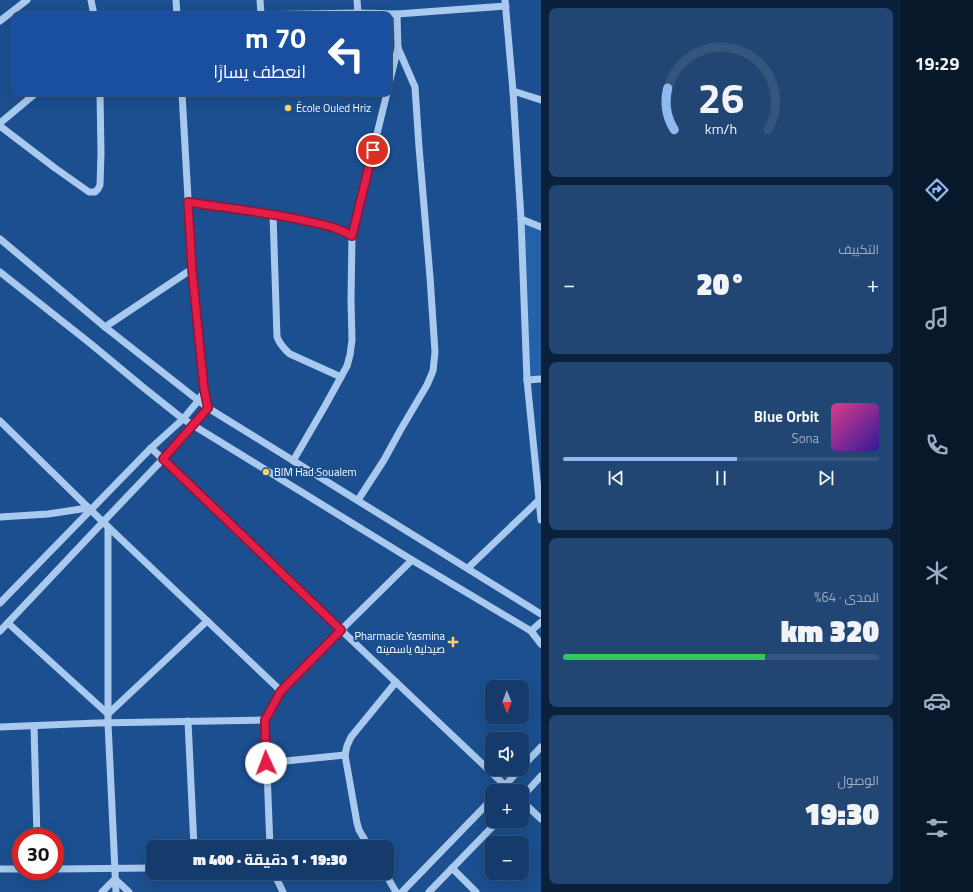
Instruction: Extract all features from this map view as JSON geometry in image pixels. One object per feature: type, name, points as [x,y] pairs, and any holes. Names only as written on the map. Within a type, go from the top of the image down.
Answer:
[{"type":"street","points":[[1,20],[27,0]]},
{"type":"street","points":[[91,0],[93,12]]},
{"type":"street","points":[[176,0],[177,12]]},
{"type":"street","points":[[260,0],[261,12]]},
{"type":"street","points":[[357,0],[358,12]]},
{"type":"street","points":[[392,14],[506,3],[521,219],[527,380],[541,520]]},
{"type":"street","points":[[392,72],[398,48],[397,14]]},
{"type":"street","points":[[358,500],[384,460],[427,385],[433,371],[435,352],[415,88],[398,48]]},
{"type":"street","points":[[513,90],[541,100]]},
{"type":"street","points":[[33,96],[0,124],[55,168],[89,192],[95,192],[98,190],[100,177],[100,96]]},
{"type":"street","points":[[182,96],[192,269],[204,389],[208,408]]},
{"type":"street","points":[[293,461],[347,366],[350,355],[352,340],[352,236],[386,96]]},
{"type":"street","points":[[188,202],[273,214],[329,226],[339,229],[352,236]]},
{"type":"street","points":[[273,214],[277,336],[283,348],[290,354],[341,377]]},
{"type":"street","points":[[521,219],[541,227]]},
{"type":"street","points":[[0,239],[105,327],[208,408],[541,614]]},
{"type":"street","points":[[105,327],[192,269]]},
{"type":"street","points":[[0,272],[183,419],[412,560],[531,631],[541,644]]},
{"type":"street","points":[[527,380],[541,379]]},
{"type":"street","points":[[0,603],[90,509],[151,448],[183,419],[199,400],[204,389]]},
{"type":"street","points":[[0,631],[105,524],[208,408]]},
{"type":"street","points":[[0,421],[105,524],[281,691]]},
{"type":"street","points":[[151,448],[504,784]]},
{"type":"street","points":[[468,568],[540,500]]},
{"type":"street","points":[[0,517],[48,514],[90,509]]},
{"type":"street","points":[[105,524],[108,723],[116,892]]},
{"type":"street","points":[[270,840],[265,720],[281,691],[412,560]]},
{"type":"street","points":[[108,714],[207,621]]},
{"type":"street","points":[[531,631],[541,622]]},
{"type":"street","points":[[8,623],[108,714]]},
{"type":"street","points":[[365,840],[357,823],[345,755],[351,737],[396,682]]},
{"type":"street","points":[[0,727],[265,720]]},
{"type":"street","points":[[188,721],[194,840]]},
{"type":"street","points":[[34,726],[37,828]]},
{"type":"street","points":[[529,760],[541,747]]},
{"type":"street","points":[[266,763],[345,755]]},
{"type":"street","points":[[506,784],[513,776]]},
{"type":"street","points":[[529,789],[541,776]]},
{"type":"street","points":[[402,892],[485,806]]},
{"type":"street","points":[[529,808],[541,819]]},
{"type":"street","points":[[429,892],[491,828]]},
{"type":"street","points":[[64,869],[146,868]]},
{"type":"street","points":[[452,868],[476,892]]},
{"type":"street","points":[[0,869],[12,869]]},
{"type":"street","points":[[102,892],[115,879]]},
{"type":"street","points":[[115,879],[129,892]]},
{"type":"street","points":[[277,880],[283,892]]},
{"type":"street","points":[[388,880],[396,892]]},
{"type":"shaded area","points":[[521,219],[541,228],[541,379],[527,380]]},
{"type":"place","name":"École Ouled Hriz","points":[[288,108]]},
{"type":"place","name":"BIM Had Soualem","points":[[266,472]]},
{"type":"place","name":"Pharmacie Yasmina صيدلية ياسمينة","points":[[453,642]]},
{"type":"route","points":[[266,763],[265,720],[281,691],[341,630],[163,459],[208,408],[204,389],[192,269],[188,202],[273,214],[329,226],[339,229],[352,236],[373,150]]}]
